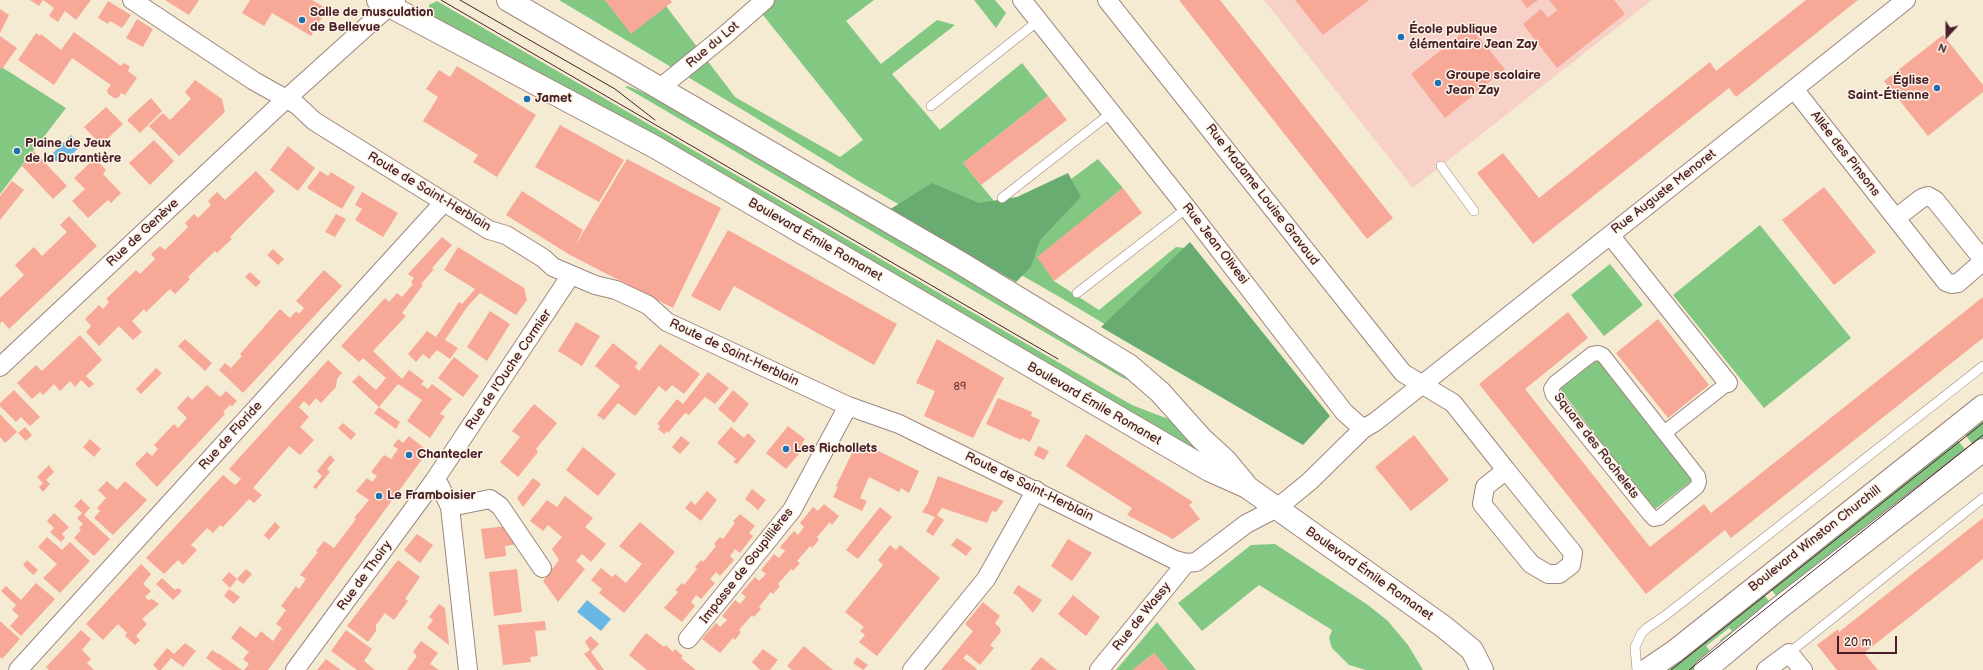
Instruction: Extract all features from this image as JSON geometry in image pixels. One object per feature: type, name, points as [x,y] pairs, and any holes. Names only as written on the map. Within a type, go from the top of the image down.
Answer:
[{"type":"main road","name":"Boulevard Émile Romanet","points":[[508,0],[959,262],[1130,366],[1160,392],[1201,438],[1225,460],[1247,487]]},
{"type":"main road","name":"Boulevard Émile Romanet","points":[[387,2],[655,147],[1208,470],[1247,487],[1472,650],[1482,670]]},
{"type":"main road","name":"Boulevard Winston Churchill","points":[[1647,670],[1675,652],[1983,406]]},
{"type":"main road","points":[[1705,670],[1779,608],[1983,450]]},
{"type":"street","name":"Route de Saint-Herblain","points":[[132,0],[254,81],[297,105],[314,121],[489,230],[506,235],[543,258],[553,267],[595,285],[616,290],[642,302],[648,305],[667,322],[848,406],[899,424],[1036,490],[1163,555],[1186,563]]},
{"type":"street","name":"Rue du Lot","points":[[660,88],[724,36],[765,0]]},
{"type":"street","name":"Rue Jean Olivesi","points":[[1022,0],[1187,208],[1344,412],[1363,429]]},
{"type":"street","name":"Rue Madame Louise Gravaud","points":[[1107,0],[1403,373],[1453,403],[1573,553],[1571,565],[1559,574],[1548,574],[1531,564],[1482,504],[1485,487],[1506,470]]},
{"type":"street","name":"Rue Auguste Menoret","points":[[1422,385],[1906,0]]},
{"type":"street","name":"Rue de Genève","points":[[0,366],[286,99],[387,2]]},
{"type":"street","name":"Allée des Pinsons","points":[[1794,90],[1946,282],[1951,284],[1958,283],[1981,263],[1980,256],[1935,200],[1928,196],[1922,198],[1896,218]]},
{"type":"street","name":"Rue de Floride","points":[[18,670],[444,202]]},
{"type":"street","points":[[1610,235],[1728,383],[1664,433]]},
{"type":"street","name":"Rue de l'Ouche Cormier","points":[[434,482],[571,275]]},
{"type":"street","name":"Square des Rochelets","points":[[1598,353],[1603,355],[1664,433],[1698,476],[1699,482],[1697,487],[1659,518],[1654,519],[1553,395],[1551,389],[1555,383],[1592,354],[1598,353]]},
{"type":"street","points":[[1186,563],[1196,562],[1246,524],[1277,508],[1309,482],[1363,429],[1375,422],[1422,385]]},
{"type":"street","name":"Impasse de Goupillières","points":[[688,639],[792,510],[848,406]]},
{"type":"street","points":[[434,482],[440,486],[450,507],[468,670]]},
{"type":"street","name":"Rue de Thoiry","points":[[296,670],[434,482]]},
{"type":"street","points":[[912,670],[986,579],[1036,490]]},
{"type":"street","points":[[450,507],[490,499],[500,506],[542,568]]},
{"type":"street","name":"Rue de Wassy","points":[[1099,670],[1186,563]]},
{"type":"street","points":[[1766,670],[1789,653],[1803,670]]},
{"type":"lane","points":[[931,106],[1038,21]]},
{"type":"lane","points":[[1002,198],[1111,113]]},
{"type":"lane","points":[[1440,166],[1474,211]]},
{"type":"lane","points":[[1077,293],[1187,208]]},
{"type":"lane","points":[[1636,670],[1635,647],[1641,634],[1647,628],[1666,615],[1983,366]]},
{"type":"lane","points":[[1789,653],[1983,498]]},
{"type":"shaded area","name":"Groupe scolaire Jean Zay","points":[[1264,0],[1652,0],[1413,188]]},
{"type":"green space","points":[[559,0],[605,0],[631,33],[666,6],[735,97],[840,157],[863,140],[751,0],[874,0],[846,21],[881,64],[937,20],[955,25],[892,74],[940,130],[1022,63],[1048,96],[963,163],[1012,223],[1098,159],[1123,188],[1038,257],[1054,281],[1099,310],[1176,247],[1185,248],[1146,349],[1063,299],[860,182]]},
{"type":"green space","points":[[974,0],[995,0],[1006,13],[996,28]]},
{"type":"green space","points":[[437,1],[1132,405],[1176,422],[1203,456],[1125,408],[672,145],[432,17],[429,13],[429,5]]},
{"type":"green space","name":"Plaine de Jeux de la Durantière","points":[[0,66],[66,108],[0,194]]},
{"type":"green space","points":[[628,86],[660,100],[1109,361],[1138,384],[1123,378],[625,87]]},
{"type":"green space","points":[[1068,173],[1081,197],[1040,240],[1031,267],[1016,282],[889,210],[932,183],[979,203],[1017,197]]},
{"type":"green space","points":[[1760,225],[1851,338],[1764,408],[1673,295]]},
{"type":"green space","points":[[1190,242],[1330,416],[1303,445],[1101,327]]},
{"type":"green space","points":[[1610,264],[1643,305],[1604,336],[1571,295]]},
{"type":"green space","points":[[1598,359],[1693,480],[1654,510],[1560,389]]},
{"type":"green space","points":[[1983,414],[1983,441],[1975,447],[1962,431]]},
{"type":"green space","points":[[1955,437],[1968,453],[1780,601],[1768,585]]},
{"type":"green space","points":[[1275,544],[1368,605],[1388,621],[1408,645],[1423,670],[1366,670],[1349,665],[1332,648],[1329,638],[1332,630],[1259,585],[1202,631],[1178,603],[1251,545]]},
{"type":"green space","points":[[1760,590],[1774,607],[1722,643],[1720,640],[1732,631],[1729,628],[1706,646],[1713,655],[1694,670],[1659,670]]},
{"type":"green space","points":[[1157,622],[1196,670],[1168,670],[1154,653],[1133,670],[1116,670]]},
{"type":"water","points":[[71,135],[81,146],[62,163],[60,161],[56,161],[53,159],[55,155],[53,153]]},
{"type":"water","points":[[587,600],[611,619],[601,631],[577,612]]},
{"type":"building","points":[[30,0],[43,0],[39,6]]},
{"type":"building","points":[[43,0],[91,0],[76,20],[65,11],[58,22],[49,16],[54,8]]},
{"type":"building","points":[[165,0],[199,0],[189,15]]},
{"type":"building","name":"Salle de musculation de Bellevue","points":[[250,0],[312,0],[327,9],[311,36],[272,13],[264,26],[242,13]]},
{"type":"building","points":[[605,0],[670,0],[672,2],[631,34]]},
{"type":"building","points":[[1179,0],[1220,0],[1393,218],[1367,239]]},
{"type":"building","points":[[1295,0],[1369,0],[1323,35]]},
{"type":"building","points":[[1521,0],[1538,0],[1527,8]]},
{"type":"building","points":[[1549,0],[1614,0],[1625,14],[1557,68],[1523,24],[1541,9],[1548,18],[1557,10]]},
{"type":"building","points":[[1806,0],[1858,0],[1736,97],[1729,88],[1533,244],[1477,173],[1503,153],[1539,198],[1710,62],[1716,71]]},
{"type":"building","points":[[108,1],[131,15],[122,28],[110,21],[108,24],[98,18]]},
{"type":"building","points":[[0,9],[9,15],[0,33]]},
{"type":"building","points":[[137,19],[153,29],[143,47],[126,38]]},
{"type":"building","points":[[1470,27],[1505,69],[1445,118],[1411,74]]},
{"type":"building","points":[[74,32],[121,66],[124,63],[130,67],[128,71],[137,78],[125,95],[121,93],[118,98],[114,98],[108,94],[107,90],[111,85],[72,58],[54,85],[18,60],[36,33],[40,36],[41,34],[61,50]]},
{"type":"building","name":"Église Saint-Étienne","points":[[1943,35],[1983,85],[1983,92],[1928,136],[1884,81]]},
{"type":"building","points":[[0,36],[17,48],[2,69],[0,68]]},
{"type":"building","points":[[457,66],[536,115],[497,177],[473,162],[478,155],[423,121],[438,97],[426,89],[439,70],[450,77]]},
{"type":"building","points":[[195,80],[222,99],[225,112],[179,156],[149,126],[163,113],[170,120],[191,99],[185,92]]},
{"type":"building","points":[[1048,96],[1067,120],[981,185],[963,163]]},
{"type":"building","points":[[151,98],[162,111],[140,133],[127,120]]},
{"type":"building","points":[[106,107],[123,124],[101,145],[84,127]]},
{"type":"building","points":[[560,125],[624,160],[599,202],[535,167]]},
{"type":"building","points":[[154,140],[174,161],[150,185],[129,163]]},
{"type":"building","points":[[288,146],[315,168],[298,191],[270,170]]},
{"type":"building","points":[[34,151],[67,186],[53,199],[22,166]]},
{"type":"building","points":[[95,158],[106,170],[103,174],[121,193],[111,203],[108,200],[88,218],[72,201],[85,189],[74,178]]},
{"type":"building","points":[[627,159],[721,208],[673,308],[570,255],[506,215],[522,191],[583,230],[575,246]]},
{"type":"building","points":[[256,171],[275,191],[230,237],[232,239],[217,253],[215,251],[188,277],[190,279],[175,294],[170,289],[146,312],[144,309],[132,321],[142,332],[133,340],[119,326],[99,346],[86,332],[91,326],[85,319],[99,305],[103,309],[109,302],[106,299],[136,270],[140,274],[155,259],[151,254],[160,246],[165,250],[188,227],[185,223],[194,214],[198,218],[211,205],[208,201],[217,192],[225,200]]},
{"type":"building","points":[[320,171],[328,176],[331,172],[355,187],[342,209],[307,188]]},
{"type":"building","points":[[12,181],[24,190],[0,220],[0,196]]},
{"type":"building","points":[[1824,187],[1876,252],[1834,285],[1782,220]]},
{"type":"building","points":[[1123,188],[1142,213],[1054,281],[1037,257]]},
{"type":"building","points":[[362,192],[398,213],[383,237],[355,220],[362,209],[355,205]]},
{"type":"building","points":[[336,214],[346,219],[335,237],[325,232]]},
{"type":"building","points":[[69,216],[97,246],[9,329],[2,321],[0,324],[0,298],[24,275],[15,265],[34,247],[42,256],[67,232],[60,225]]},
{"type":"building","points":[[728,230],[897,324],[874,365],[734,286],[720,311],[691,296]]},
{"type":"building","points":[[442,237],[452,245],[432,268],[434,269],[421,284],[423,285],[402,313],[406,316],[373,351],[402,379],[409,370],[424,381],[421,384],[428,389],[432,384],[452,399],[440,414],[445,416],[430,438],[407,421],[422,400],[398,384],[379,407],[352,382],[359,375],[376,390],[386,378],[363,358],[359,362],[341,346],[385,298],[389,302],[397,293],[402,297],[413,284],[411,282],[414,278],[408,274]]},
{"type":"building","points":[[458,247],[524,288],[527,300],[516,315],[480,293],[467,307],[445,340],[458,348],[450,359],[437,350],[429,359],[423,354],[416,362],[408,354],[427,331],[436,337],[459,302],[462,304],[475,289],[444,270]]},
{"type":"building","points":[[273,249],[284,259],[278,265],[267,255]]},
{"type":"building","points":[[324,270],[342,286],[243,393],[219,370],[225,363],[231,368],[242,356],[240,354],[280,309],[290,318],[296,311],[299,314],[304,308],[296,301]]},
{"type":"building","points":[[250,272],[261,282],[256,287],[245,277]]},
{"type":"building","points":[[1983,297],[1983,338],[1731,538],[1725,530],[1646,594],[1479,384],[1568,312],[1588,338],[1525,389],[1650,547],[1704,504],[1711,513]]},
{"type":"building","points":[[490,311],[510,324],[487,361],[467,347]]},
{"type":"building","points":[[1658,319],[1709,385],[1668,418],[1616,353]]},
{"type":"building","points":[[576,322],[600,336],[582,366],[558,351]]},
{"type":"building","points":[[80,335],[102,360],[86,376],[94,384],[89,388],[81,380],[75,387],[70,381],[60,391],[54,384],[43,395],[40,392],[32,399],[17,383],[36,365],[42,371]]},
{"type":"building","points":[[185,339],[212,363],[205,371],[178,346]]},
{"type":"building","points":[[937,339],[1004,378],[973,438],[924,416],[935,391],[916,383]]},
{"type":"building","points":[[613,343],[638,363],[635,367],[639,371],[660,344],[700,374],[684,394],[672,385],[666,392],[659,386],[635,416],[618,403],[604,420],[597,415],[620,386],[595,366]]},
{"type":"building","points":[[454,357],[479,376],[463,397],[438,378]]},
{"type":"building","points":[[328,360],[342,373],[337,379],[336,387],[321,403],[316,398],[309,406],[304,401],[299,407],[309,417],[300,427],[314,440],[300,455],[289,446],[253,488],[262,495],[254,503],[249,499],[223,527],[220,525],[213,533],[207,528],[191,545],[197,550],[183,565],[178,560],[164,574],[146,558],[223,475],[235,485],[241,479],[229,469]]},
{"type":"building","points":[[156,368],[162,373],[141,394],[136,389]]},
{"type":"building","points":[[708,372],[729,388],[715,404],[705,397],[689,415],[685,413],[668,433],[667,431],[664,434],[658,429],[660,426],[657,424],[677,399],[683,404]]},
{"type":"building","points":[[207,385],[220,397],[226,391],[237,401],[223,412],[225,414],[157,487],[135,464],[147,452],[152,456],[158,449],[154,445],[174,424],[178,428],[187,418],[177,408],[188,396],[192,400]]},
{"type":"building","points":[[14,390],[40,417],[30,426],[21,417],[16,422],[0,406],[0,403]]},
{"type":"building","points":[[733,390],[749,404],[734,423],[718,409]]},
{"type":"building","points":[[998,398],[1032,412],[1031,416],[1040,420],[1030,442],[1022,438],[1021,440],[986,424]]},
{"type":"building","points":[[534,404],[557,423],[536,449],[538,452],[518,477],[500,462],[520,437],[512,431]]},
{"type":"building","points":[[379,407],[400,422],[396,429],[374,413]]},
{"type":"building","points":[[0,414],[17,432],[5,443],[0,437]]},
{"type":"building","points":[[343,423],[356,434],[351,440],[338,428]]},
{"type":"building","name":"Les Richollets","points":[[788,426],[805,439],[802,443],[806,446],[786,469],[766,453]]},
{"type":"building","points":[[25,427],[32,435],[26,441],[18,433]]},
{"type":"building","points":[[731,427],[744,438],[748,433],[756,441],[737,464],[733,462],[736,459],[717,443]]},
{"type":"building","points":[[1086,434],[1193,502],[1189,505],[1200,519],[1173,539],[1127,515],[1132,508],[1066,466]]},
{"type":"building","points":[[1414,435],[1449,480],[1411,511],[1375,467]]},
{"type":"building","points":[[409,436],[428,451],[268,670],[244,670],[249,664],[243,659],[249,652],[231,638],[240,626],[256,638],[261,631],[273,641],[282,628],[276,624],[286,610],[281,606],[296,586],[299,589],[306,579],[300,575],[318,552],[316,551],[324,541],[334,548],[356,519],[354,518],[369,500],[356,491],[367,478],[372,482],[377,476],[371,472],[384,455],[391,459],[398,449],[393,446],[398,439],[403,443]]},
{"type":"building","points":[[681,436],[690,443],[680,454],[672,447]]},
{"type":"building","points":[[90,439],[101,449],[94,457],[83,447]]},
{"type":"building","points":[[862,443],[919,471],[909,493],[901,488],[899,492],[869,477],[860,498],[867,501],[862,511],[833,497],[838,487],[836,486],[855,447],[859,449]]},
{"type":"building","points":[[1038,446],[1049,451],[1044,460],[1034,455]]},
{"type":"building","points":[[583,447],[616,474],[598,496],[566,470]]},
{"type":"building","points":[[330,455],[335,460],[327,469],[330,472],[316,489],[313,487],[322,476],[317,471]]},
{"type":"building","points":[[49,465],[54,472],[46,480],[50,484],[43,492],[39,487],[43,483],[37,477]]},
{"type":"building","points":[[938,476],[1004,501],[996,512],[992,511],[987,523],[942,508],[937,515],[944,520],[933,536],[926,531],[935,517],[922,512],[928,503]]},
{"type":"building","points":[[533,478],[541,484],[523,507],[517,498]]},
{"type":"building","points":[[107,481],[117,490],[125,481],[147,500],[113,535],[94,518],[100,511],[97,508],[106,498],[98,490]]},
{"type":"building","points":[[752,489],[766,500],[758,510],[745,499]]},
{"type":"building","points":[[707,491],[717,500],[701,521],[685,508],[691,501],[695,505]]},
{"type":"building","points":[[565,496],[593,518],[585,527],[606,544],[591,562],[582,554],[576,561],[585,569],[558,602],[543,581],[559,560],[552,549],[562,537],[548,525],[543,531],[530,521],[547,500],[557,507]]},
{"type":"building","points":[[81,499],[90,508],[84,515],[110,539],[94,556],[74,538],[81,530],[79,528],[83,524],[77,518],[82,513],[74,506]]},
{"type":"building","points":[[824,504],[839,516],[832,525],[830,522],[817,537],[819,540],[812,548],[810,546],[797,561],[800,563],[793,571],[791,569],[778,584],[780,586],[773,594],[771,592],[759,607],[761,609],[754,617],[752,615],[739,630],[741,632],[735,640],[733,638],[720,653],[702,639],[716,623],[720,627],[727,620],[722,616],[735,600],[740,604],[746,597],[741,593],[755,577],[759,581],[766,574],[761,570],[774,554],[779,558],[785,551],[780,547],[794,531],[798,535],[804,527],[800,523],[813,507],[818,511]]},
{"type":"building","points":[[880,507],[892,517],[858,559],[846,550]]},
{"type":"building","points":[[54,513],[69,527],[62,534],[65,538],[61,542],[50,532],[54,528],[47,521]]},
{"type":"building","points":[[740,514],[755,526],[749,533],[753,536],[740,553],[735,549],[730,556],[734,560],[720,576],[716,572],[710,579],[715,583],[701,599],[696,595],[691,602],[695,606],[682,622],[664,608],[678,592],[675,590],[682,583],[684,585],[697,569],[695,567],[701,560],[703,562],[716,546],[714,544],[720,537],[723,539],[735,523],[733,521]]},
{"type":"building","points":[[1983,518],[1983,559],[1864,653],[1878,670],[1837,670],[1817,645],[1838,629],[1839,632]]},
{"type":"building","points":[[275,522],[280,527],[269,540],[264,535]]},
{"type":"building","points":[[640,522],[675,552],[624,613],[599,593],[602,589],[591,580],[601,568],[612,577],[615,574],[626,583],[642,564],[619,546]]},
{"type":"building","points":[[506,526],[518,544],[505,546],[506,556],[485,559],[481,529]]},
{"type":"building","points":[[417,534],[433,545],[420,563],[404,550]]},
{"type":"building","points":[[47,537],[62,550],[70,542],[90,561],[60,593],[43,578],[57,564],[38,547]]},
{"type":"building","points":[[957,538],[972,548],[966,556],[951,545]]},
{"type":"building","points":[[1068,539],[1092,553],[1072,581],[1051,566]]},
{"type":"building","points":[[890,545],[896,550],[900,545],[940,578],[877,656],[859,642],[865,635],[860,631],[864,627],[845,612],[883,565],[878,560]]},
{"type":"building","points":[[27,560],[38,570],[33,575],[23,565]]},
{"type":"building","points":[[398,560],[420,577],[405,599],[408,601],[394,620],[385,613],[376,625],[376,631],[368,642],[347,626]]},
{"type":"building","points":[[141,564],[151,574],[143,584],[151,591],[145,597],[148,600],[152,599],[159,604],[142,619],[147,624],[136,636],[140,640],[135,645],[125,636],[127,633],[118,624],[103,640],[86,624]]},
{"type":"building","points":[[246,569],[252,574],[243,584],[237,579]]},
{"type":"building","points":[[517,569],[522,612],[494,616],[489,572]]},
{"type":"building","points":[[229,572],[237,579],[230,588],[222,580]]},
{"type":"building","points":[[162,578],[175,590],[178,588],[182,591],[173,600],[156,584]]},
{"type":"building","points":[[36,583],[55,599],[21,636],[10,626],[19,616],[12,610],[16,605],[1,591],[6,586],[21,600]]},
{"type":"building","points":[[1018,585],[1042,600],[1033,613],[1019,597],[1013,593]]},
{"type":"building","points":[[229,589],[240,597],[234,604],[224,596]]},
{"type":"building","points":[[1073,595],[1100,617],[1086,636],[1058,614]]},
{"type":"building","points":[[983,602],[1000,616],[995,623],[1000,628],[1001,632],[990,645],[994,648],[980,665],[967,654],[963,658],[977,669],[976,670],[941,670],[973,631],[965,624]]},
{"type":"building","points":[[439,604],[445,608],[449,645],[427,628],[433,620],[429,617]]},
{"type":"building","points":[[0,621],[20,639],[2,659],[0,657]]},
{"type":"building","points":[[545,621],[546,630],[535,631],[538,656],[530,657],[531,662],[503,665],[498,625]]},
{"type":"building","points":[[81,630],[91,639],[82,650],[91,659],[87,663],[94,670],[49,670],[46,667]]},
{"type":"building","points":[[346,630],[372,649],[364,661],[375,670],[357,670],[331,651]]},
{"type":"building","points":[[646,633],[664,647],[666,645],[673,652],[675,649],[683,656],[681,658],[696,670],[647,670],[629,655]]},
{"type":"building","points":[[590,636],[599,644],[591,652],[604,670],[597,670],[584,654],[590,650],[585,642]]},
{"type":"building","points":[[421,641],[438,653],[430,664],[439,670],[407,670],[417,656],[413,652]]},
{"type":"building","points":[[185,643],[196,651],[183,667],[171,658],[161,670],[158,670],[153,665],[167,648],[174,654]]},
{"type":"building","points":[[804,646],[833,670],[792,670],[787,666]]},
{"type":"building","points":[[763,649],[778,660],[770,670],[760,670],[752,662]]},
{"type":"building","points":[[212,650],[242,670],[222,670],[206,658]]},
{"type":"building","points":[[1154,653],[1168,670],[1133,670]]},
{"type":"building","points":[[857,657],[868,665],[863,670],[853,663]]},
{"type":"building","points":[[1041,657],[1057,670],[1030,670]]},
{"type":"building","points":[[326,659],[341,670],[317,670]]},
{"type":"tram line","points":[[441,0],[1058,359]]},
{"type":"tram line","points":[[460,0],[615,89],[655,120]]},
{"type":"tram line","points":[[1671,670],[1983,423]]},
{"type":"tram line","points":[[1689,670],[1983,435]]},
{"type":"place","name":"Salle de musculation de Bellevue","points":[[302,20]]},
{"type":"place","name":"École publique élémentaire Jean Zay","points":[[1401,37]]},
{"type":"place","name":"Groupe scolaire Jean Zay","points":[[1438,83]]},
{"type":"place","name":"Église Saint-Étienne","points":[[1937,88]]},
{"type":"place","name":"Jamet","points":[[527,99]]},
{"type":"place","name":"Plaine de Jeux de la Durantière","points":[[17,151]]},
{"type":"place","name":"Les Richollets","points":[[786,449]]},
{"type":"place","name":"Chantecler","points":[[409,455]]},
{"type":"place","name":"Le Framboisier","points":[[379,496]]}]
